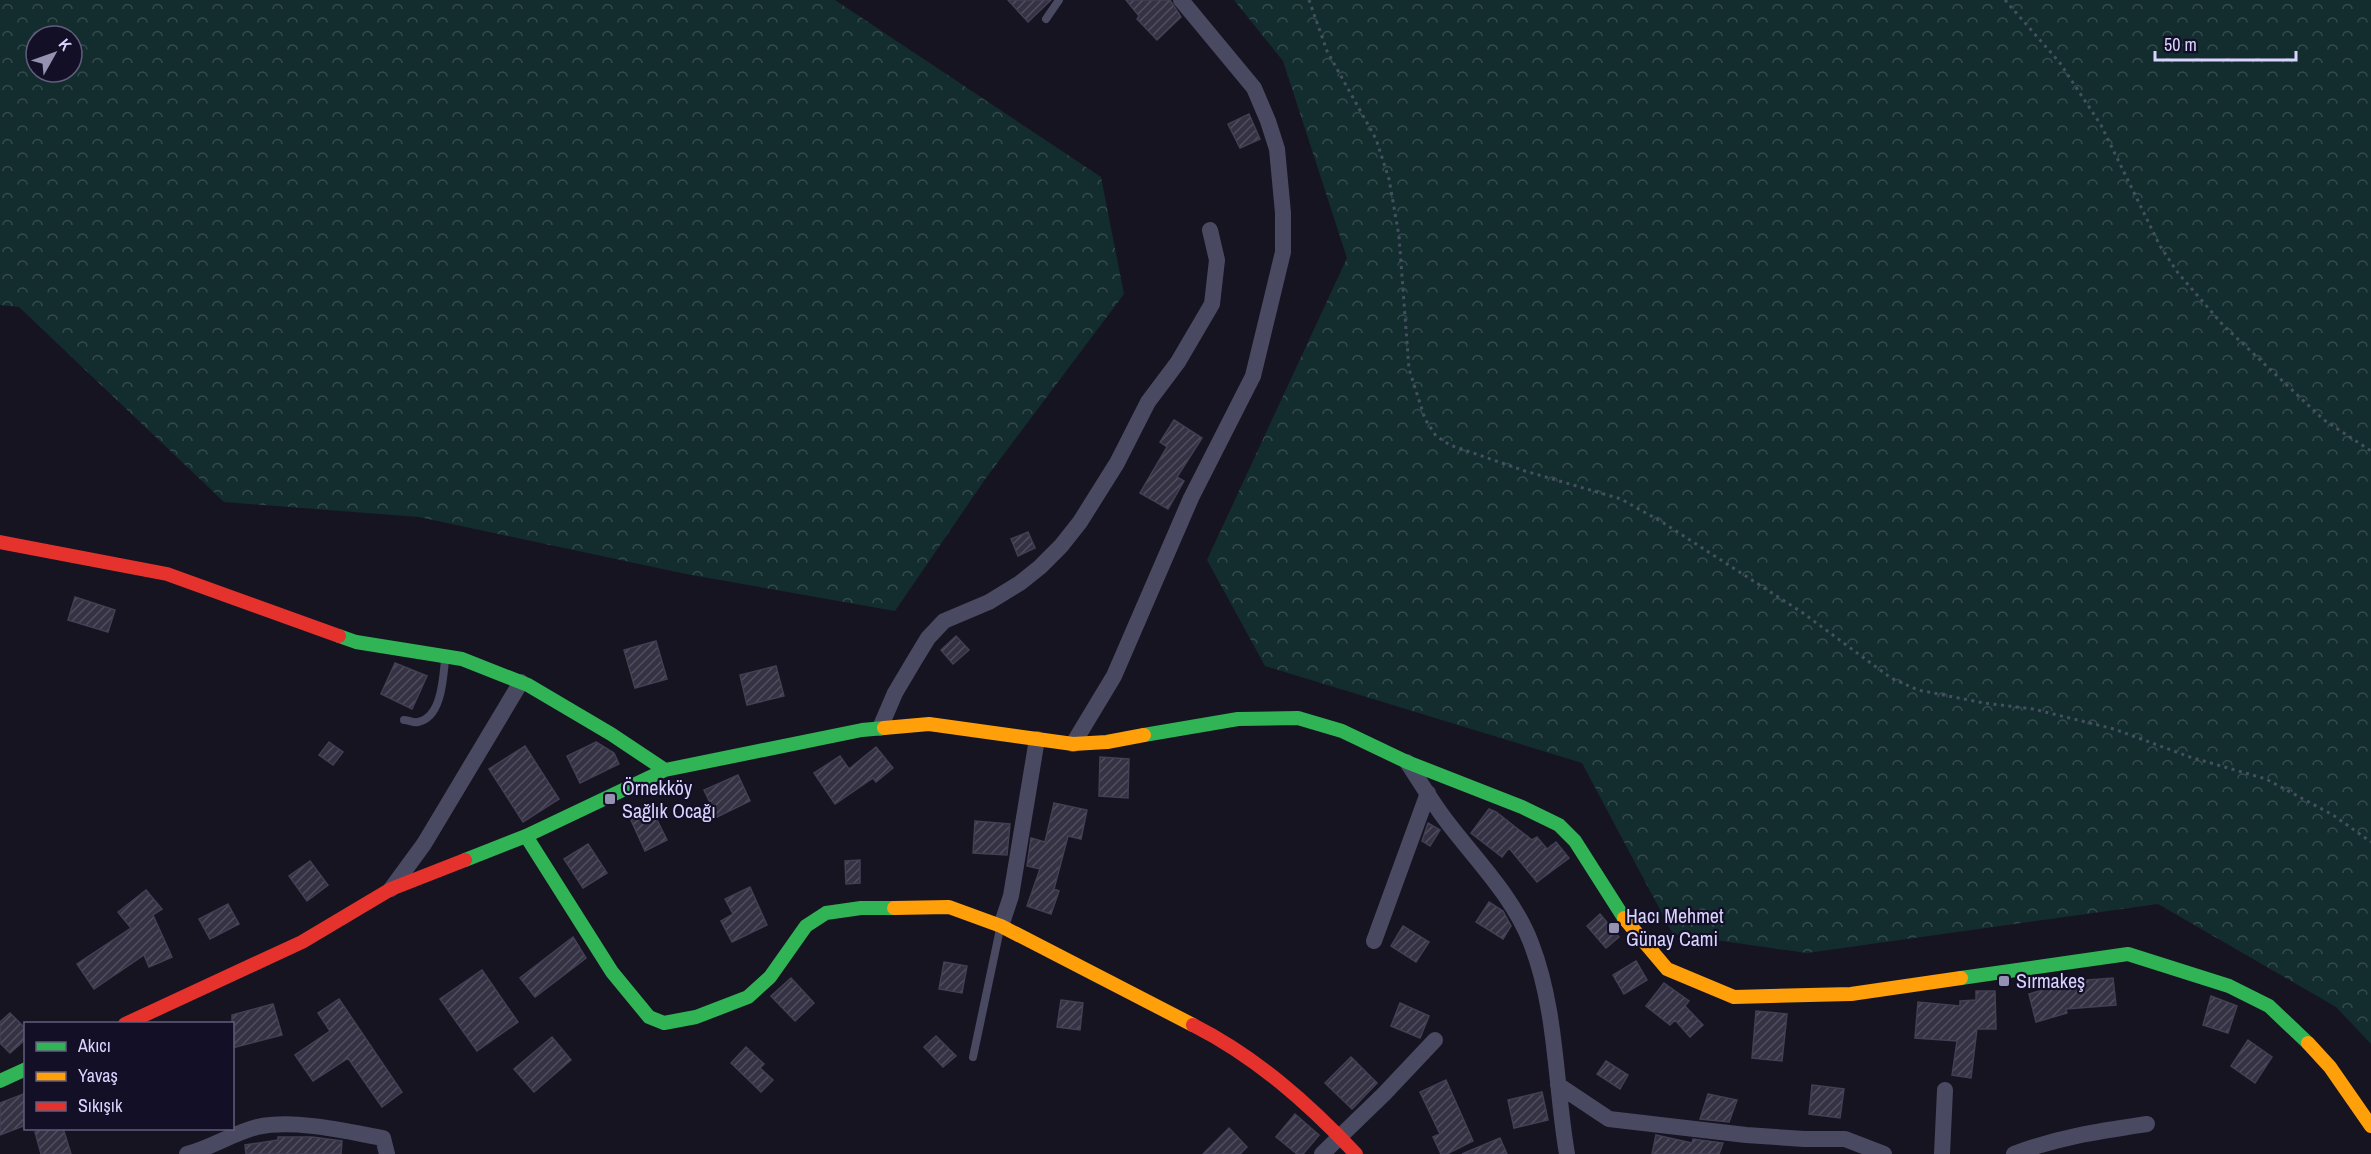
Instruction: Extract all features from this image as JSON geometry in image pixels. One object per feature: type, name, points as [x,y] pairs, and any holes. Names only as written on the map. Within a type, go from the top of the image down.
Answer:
[{"type":"street","points":[[1073,744],[1114,676],[1191,498],[1253,376],[1283,252],[1283,213],[1277,149],[1268,121],[1254,88],[1181,0]]},
{"type":"street","points":[[880,728],[895,693],[914,661],[928,638],[944,621],[989,602],[1020,583],[1061,546],[1080,522],[1117,463],[1148,402],[1178,362],[1212,304],[1217,261],[1209,230]]},
{"type":"street","points":[[0,542],[167,574],[356,642],[462,659],[521,682],[611,734],[664,770]]},
{"type":"street","points":[[391,889],[424,844],[521,682]]},
{"type":"street","points":[[126,1022],[302,942],[391,889],[526,836],[664,770],[862,730],[928,724],[1073,744],[1107,742],[1238,719],[1298,718],[1342,732],[1407,762],[1522,807],[1559,825],[1575,841],[1620,913],[1656,958],[1667,969],[1724,994],[1734,997],[1851,994],[2128,954],[2229,986],[2269,1006],[2298,1032],[2330,1067],[2371,1126]]},
{"type":"street","points":[[1001,926],[1011,896],[1037,739]]},
{"type":"street","points":[[1407,762],[1447,821],[1489,874],[1515,912],[1530,941],[1543,979],[1553,1031],[1567,1154]]},
{"type":"street","points":[[1374,941],[1428,793]]},
{"type":"street","points":[[526,836],[612,972],[649,1017],[664,1023],[696,1017],[748,997],[770,977],[806,926],[825,913],[861,908],[949,907],[1001,926],[1221,1039],[1288,1087],[1356,1154]]},
{"type":"street","points":[[1322,1154],[1435,1040]]},
{"type":"street","points":[[0,1081],[24,1070]]},
{"type":"street","points":[[1558,1085],[1609,1119],[1746,1135],[1845,1139],[1884,1154]]},
{"type":"street","points":[[1942,1154],[1945,1090]]},
{"type":"street","points":[[2014,1154],[2063,1138],[2147,1124]]},
{"type":"street","points":[[187,1154],[258,1127],[285,1125],[332,1129],[383,1138],[387,1154]]},
{"type":"lane","points":[[1046,19],[1059,0]]},
{"type":"lane","points":[[404,720],[417,722],[429,717],[436,706],[446,656]]},
{"type":"lane","points":[[973,1057],[1001,926]]},
{"type":"path","points":[[1309,0],[1327,51],[1376,139],[1389,179],[1399,236],[1409,369],[1425,419],[1436,436],[1450,445],[1525,471],[1621,499],[1672,528],[1793,606],[1891,678],[1918,690],[1983,703],[2033,709],[2114,729],[2190,757],[2266,779],[2333,815],[2371,842]]},
{"type":"path","points":[[2005,0],[2060,63],[2101,125],[2160,246],[2178,273],[2223,325],[2324,420],[2371,451]]},
{"type":"green space","points":[[0,0],[835,0],[1101,177],[1124,294],[986,478],[895,611],[686,574],[419,517],[224,502],[19,307],[0,305]]},
{"type":"green space","points":[[1234,0],[2371,0],[2371,1044],[2336,1007],[2158,904],[1807,953],[1673,934],[1582,763],[1265,666],[1207,560],[1347,258],[1283,61]]},
{"type":"building","points":[[1008,0],[1051,0],[1028,22]]},
{"type":"building","points":[[1126,0],[1170,0],[1181,17],[1157,40],[1137,19],[1139,16]]},
{"type":"building","points":[[1249,114],[1260,139],[1240,148],[1228,124]]},
{"type":"building","points":[[1174,420],[1202,438],[1177,477],[1184,481],[1168,509],[1140,493],[1167,447],[1160,442]]},
{"type":"building","points":[[1028,532],[1035,548],[1018,556],[1011,539]]},
{"type":"building","points":[[75,597],[115,610],[108,632],[68,620]]},
{"type":"building","points":[[956,636],[969,650],[953,664],[941,650]]},
{"type":"building","points":[[656,641],[667,679],[635,688],[624,650]]},
{"type":"building","points":[[395,663],[427,676],[412,709],[381,694]]},
{"type":"building","points":[[776,666],[784,696],[747,705],[740,675]]},
{"type":"building","points":[[329,742],[343,752],[333,765],[319,755]]},
{"type":"building","points":[[596,742],[614,753],[619,764],[580,783],[567,756]]},
{"type":"building","points":[[525,746],[559,799],[523,822],[489,769]]},
{"type":"building","points":[[876,747],[893,768],[876,782],[873,778],[835,804],[814,773],[840,756],[849,769]]},
{"type":"building","points":[[1100,757],[1129,759],[1128,798],[1099,796]]},
{"type":"building","points":[[738,775],[750,801],[717,817],[704,790]]},
{"type":"building","points":[[1054,803],[1087,810],[1081,839],[1068,836],[1054,889],[1059,891],[1051,914],[1027,906],[1040,869],[1027,866],[1031,838],[1045,842]]},
{"type":"building","points":[[1489,809],[1532,840],[1537,837],[1547,849],[1556,842],[1569,858],[1537,882],[1509,848],[1502,857],[1471,833]]},
{"type":"building","points":[[652,810],[667,840],[645,851],[631,820]]},
{"type":"building","points":[[975,821],[1010,824],[1007,855],[973,853]]},
{"type":"building","points":[[1428,823],[1440,830],[1430,846],[1422,841]]},
{"type":"building","points":[[588,844],[607,873],[583,888],[564,859]]},
{"type":"building","points":[[860,860],[860,883],[846,884],[845,861]]},
{"type":"building","points":[[310,861],[328,885],[307,901],[289,876]]},
{"type":"building","points":[[750,887],[767,925],[732,942],[721,921],[733,914],[725,899]]},
{"type":"building","points":[[146,890],[162,909],[153,915],[172,957],[149,967],[144,955],[94,989],[77,964],[131,928],[118,912]]},
{"type":"building","points":[[1489,902],[1503,911],[1511,926],[1503,939],[1476,922]]},
{"type":"building","points":[[228,904],[239,924],[210,939],[199,919]]},
{"type":"building","points":[[1600,914],[1619,937],[1606,948],[1587,926]]},
{"type":"building","points":[[1403,926],[1429,942],[1416,962],[1391,946]]},
{"type":"building","points":[[573,937],[586,958],[535,997],[520,978]]},
{"type":"building","points":[[1636,961],[1647,980],[1624,994],[1613,975]]},
{"type":"building","points":[[944,962],[967,966],[962,993],[939,989]]},
{"type":"building","points":[[482,970],[518,1022],[477,1051],[440,999]]},
{"type":"building","points":[[791,978],[814,1003],[795,1021],[771,996]]},
{"type":"building","points":[[2113,978],[2116,1005],[2066,1009],[2067,1013],[2036,1022],[2029,994],[2074,981]]},
{"type":"building","points":[[1664,983],[1689,1001],[1685,1006],[1703,1025],[1690,1037],[1675,1020],[1670,1025],[1646,1006]]},
{"type":"building","points":[[1976,991],[1995,991],[1996,1029],[1977,1029],[1971,1078],[1952,1075],[1957,1041],[1915,1038],[1918,1002],[1960,1006],[1960,1001],[1976,1000]]},
{"type":"building","points":[[2211,996],[2237,1006],[2228,1033],[2203,1025]]},
{"type":"building","points":[[339,999],[402,1092],[382,1107],[348,1058],[313,1081],[295,1055],[330,1031],[318,1013]]},
{"type":"building","points":[[1061,1000],[1083,1003],[1080,1030],[1057,1027]]},
{"type":"building","points":[[1400,1003],[1429,1016],[1420,1038],[1391,1026]]},
{"type":"building","points":[[273,1004],[282,1035],[234,1047],[232,1015]]},
{"type":"building","points":[[1756,1011],[1787,1014],[1782,1061],[1752,1058]]},
{"type":"building","points":[[10,1013],[24,1027],[24,1041],[10,1053],[0,1043],[0,1022]]},
{"type":"building","points":[[936,1036],[956,1056],[943,1067],[924,1047]]},
{"type":"building","points":[[552,1037],[571,1060],[534,1092],[514,1069]]},
{"type":"building","points":[[2248,1040],[2272,1057],[2255,1083],[2231,1066]]},
{"type":"building","points":[[746,1047],[764,1064],[760,1068],[773,1080],[761,1092],[731,1063]]},
{"type":"building","points":[[1351,1057],[1377,1083],[1352,1109],[1325,1083]]},
{"type":"building","points":[[1606,1061],[1628,1075],[1620,1089],[1597,1074]]},
{"type":"building","points":[[1446,1080],[1473,1141],[1447,1154],[1441,1154],[1433,1137],[1440,1134],[1420,1092]]},
{"type":"building","points":[[1812,1085],[1844,1089],[1840,1118],[1809,1114]]},
{"type":"building","points":[[1542,1092],[1548,1120],[1514,1128],[1508,1100]]},
{"type":"building","points":[[24,1094],[24,1126],[0,1135],[0,1103]]},
{"type":"building","points":[[1708,1094],[1737,1100],[1729,1122],[1700,1119]]},
{"type":"building","points":[[1295,1114],[1319,1135],[1303,1154],[1297,1154],[1276,1137]]},
{"type":"building","points":[[1229,1128],[1247,1147],[1240,1154],[1203,1154]]},
{"type":"building","points":[[64,1130],[71,1154],[41,1154],[35,1132]]},
{"type":"building","points":[[1656,1135],[1692,1143],[1693,1139],[1723,1143],[1719,1154],[1652,1154]]},
{"type":"building","points":[[278,1137],[312,1137],[342,1141],[341,1154],[246,1154],[245,1145],[278,1140]]},
{"type":"building","points":[[1500,1138],[1507,1154],[1462,1154]]},
{"type":"traffic: fast","points":[[339,636],[356,642],[462,659],[528,685],[611,734],[665,770]]},
{"type":"traffic: fast","points":[[1144,735],[1238,719],[1298,718],[1342,731],[1407,762],[1522,807],[1559,825],[1575,841],[1624,918]]},
{"type":"traffic: fast","points":[[465,860],[526,836],[665,770],[862,730],[884,728]]},
{"type":"traffic: fast","points":[[526,836],[612,972],[649,1017],[664,1023],[696,1017],[748,997],[770,977],[806,926],[826,913],[861,908],[894,908]]},
{"type":"traffic: fast","points":[[1961,978],[2128,954],[2229,986],[2269,1006],[2308,1043]]},
{"type":"traffic: fast","points":[[0,1081],[24,1070]]},
{"type":"traffic: slow","points":[[884,728],[929,724],[1073,744],[1107,742],[1144,735]]},
{"type":"traffic: slow","points":[[894,908],[949,907],[1001,926],[1193,1025]]},
{"type":"traffic: slow","points":[[1624,918],[1667,969],[1734,997],[1851,994],[1961,978]]},
{"type":"traffic: slow","points":[[2308,1043],[2330,1067],[2371,1126]]},
{"type":"traffic: jam","points":[[0,542],[167,574],[339,636]]},
{"type":"traffic: jam","points":[[129,1022],[302,942],[391,889],[465,860]]},
{"type":"traffic: jam","points":[[1193,1025],[1260,1066],[1300,1099],[1356,1154]]},
{"type":"place","name":"Örnekköy Sağlık Ocağı","points":[[610,799]]},
{"type":"place","name":"Hacı Mehmet Günay Cami","points":[[1614,928]]},
{"type":"place","name":"Sırmakeş","points":[[2004,981]]}]
